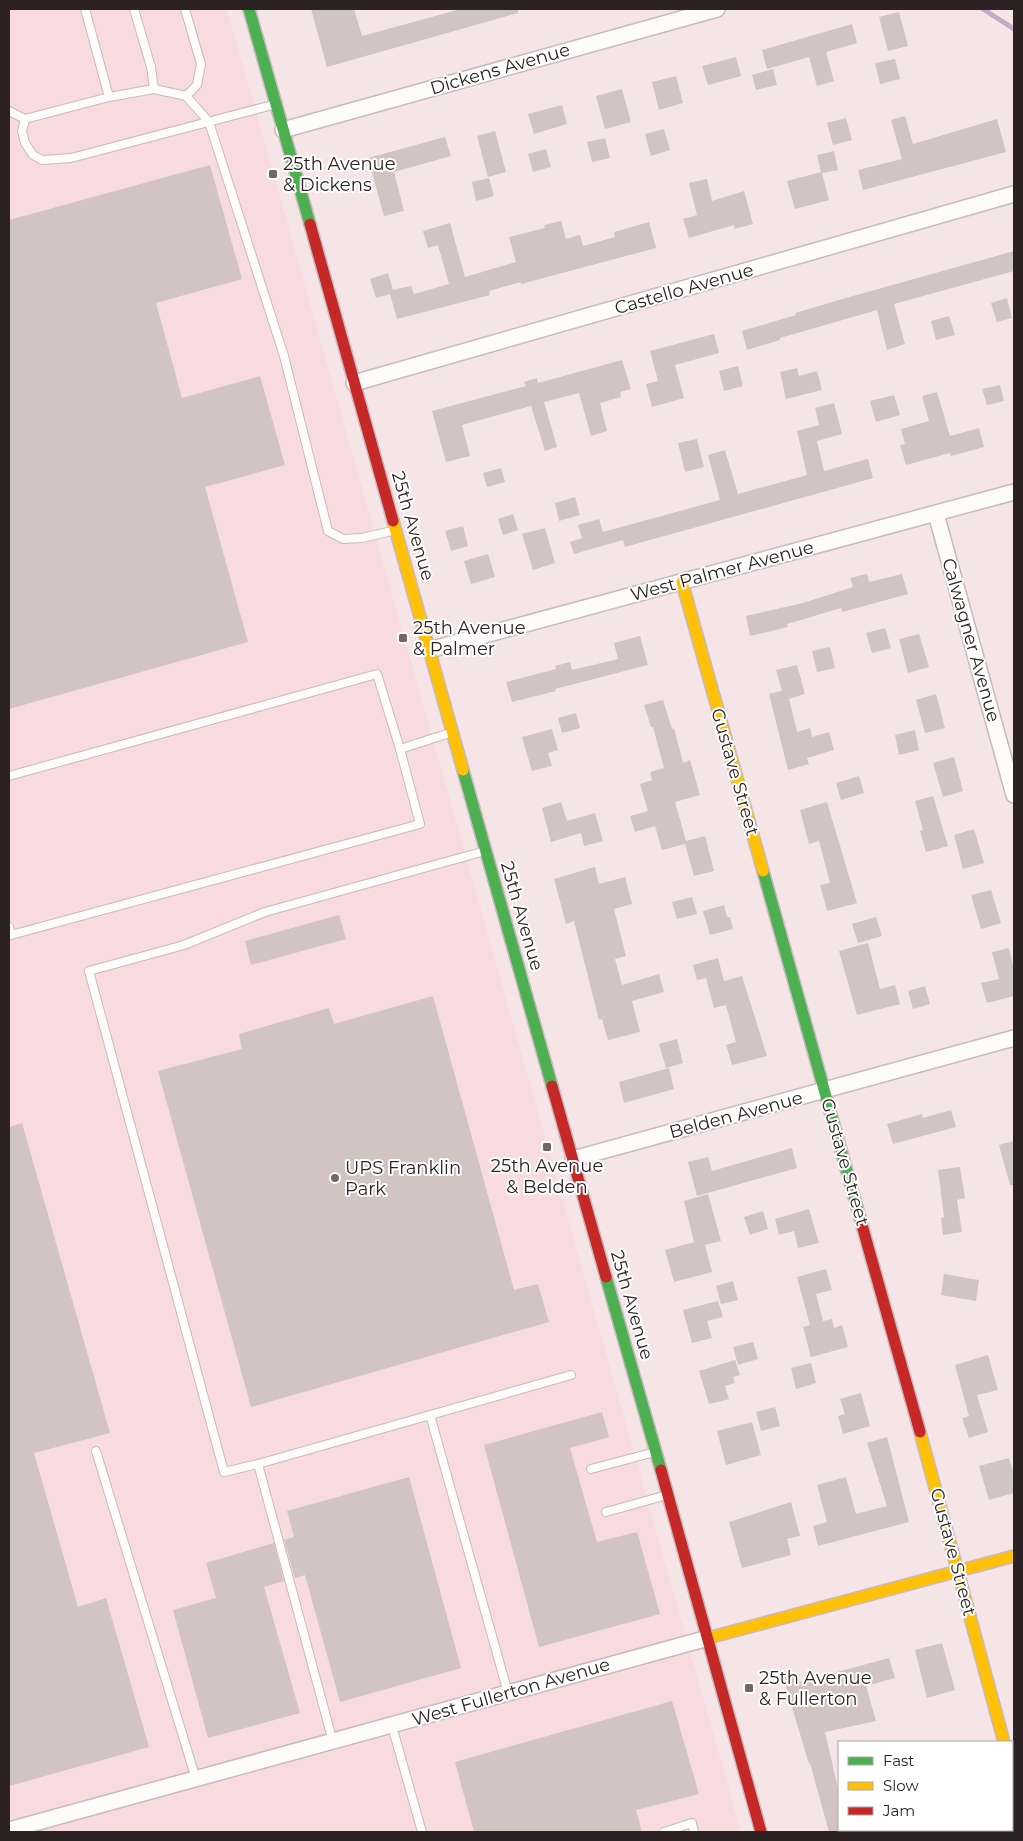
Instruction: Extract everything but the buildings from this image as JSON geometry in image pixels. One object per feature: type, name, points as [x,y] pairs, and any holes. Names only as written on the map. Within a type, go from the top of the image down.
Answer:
[{"type":"main road","name":"25th Avenue","points":[[249,9],[761,1832]]},
{"type":"main road","name":"Gustave Street","points":[[682,582],[959,1571],[1004,1741]]},
{"type":"main road","name":"West Fullerton Avenue","points":[[708,1638],[1014,1556]]},
{"type":"street","name":"Dickens Avenue","points":[[283,130],[717,9]]},
{"type":"street","name":"Castello Avenue","points":[[354,383],[1014,194]]},
{"type":"street","name":"West Palmer Avenue","points":[[429,650],[1014,492]]},
{"type":"street","name":"Calwagner Avenue","points":[[936,514],[1014,795]]},
{"type":"street","name":"Belden Avenue","points":[[573,1159],[1014,1038]]},
{"type":"street","name":"West Fullerton Avenue","points":[[9,1830],[708,1638]]},
{"type":"lane","points":[[85,9],[109,97]]},
{"type":"lane","points":[[134,9],[151,66],[154,89]]},
{"type":"lane","points":[[185,9],[201,64],[197,85],[186,96]]},
{"type":"lane","points":[[9,111],[26,118],[109,97],[154,89],[186,96],[209,122],[284,356],[328,531],[343,539],[362,538],[396,530]]},
{"type":"lane","points":[[26,118],[22,131],[25,143],[33,155],[42,160],[71,158],[276,104]]},
{"type":"lane","points":[[9,776],[377,674],[400,748],[420,824],[11,935],[9,927]]},
{"type":"lane","points":[[400,748],[452,732]]},
{"type":"lane","points":[[486,851],[265,912],[184,945],[89,971],[224,1472],[571,1375]]},
{"type":"lane","points":[[430,1415],[508,1693]]},
{"type":"lane","points":[[96,1451],[196,1779]]},
{"type":"lane","points":[[591,1469],[655,1452]]},
{"type":"lane","points":[[258,1464],[333,1742]]},
{"type":"lane","points":[[606,1512],[667,1495]]},
{"type":"lane","points":[[392,1726],[422,1832]]},
{"type":"lane","points":[[664,1832],[692,1823],[694,1832]]},
{"type":"shaded area","points":[[9,9],[227,9],[741,1832],[9,1832]]},
{"type":"waterway","points":[[983,9],[1014,29]]},
{"type":"traffic: fast","points":[[249,9],[310,224]]},
{"type":"traffic: fast","points":[[463,770],[552,1086]]},
{"type":"traffic: fast","points":[[763,871],[860,1218]]},
{"type":"traffic: fast","points":[[606,1277],[661,1470]]},
{"type":"traffic: slow","points":[[393,521],[463,770]]},
{"type":"traffic: slow","points":[[682,582],[763,871]]},
{"type":"traffic: slow","points":[[920,1432],[1004,1741]]},
{"type":"traffic: slow","points":[[708,1638],[1014,1556]]},
{"type":"traffic: jam","points":[[310,224],[393,521]]},
{"type":"traffic: jam","points":[[552,1086],[606,1277]]},
{"type":"traffic: jam","points":[[860,1218],[920,1432]]},
{"type":"traffic: jam","points":[[661,1470],[761,1832]]},
{"type":"place","name":"25th Avenue & Dickens","points":[[273,174]]},
{"type":"place","name":"25th Avenue & Palmer","points":[[403,638]]},
{"type":"place","name":"25th Avenue & Belden","points":[[547,1147]]},
{"type":"place","name":"UPS Franklin Park","points":[[335,1178]]},
{"type":"place","name":"25th Avenue & Fullerton","points":[[749,1688]]}]
